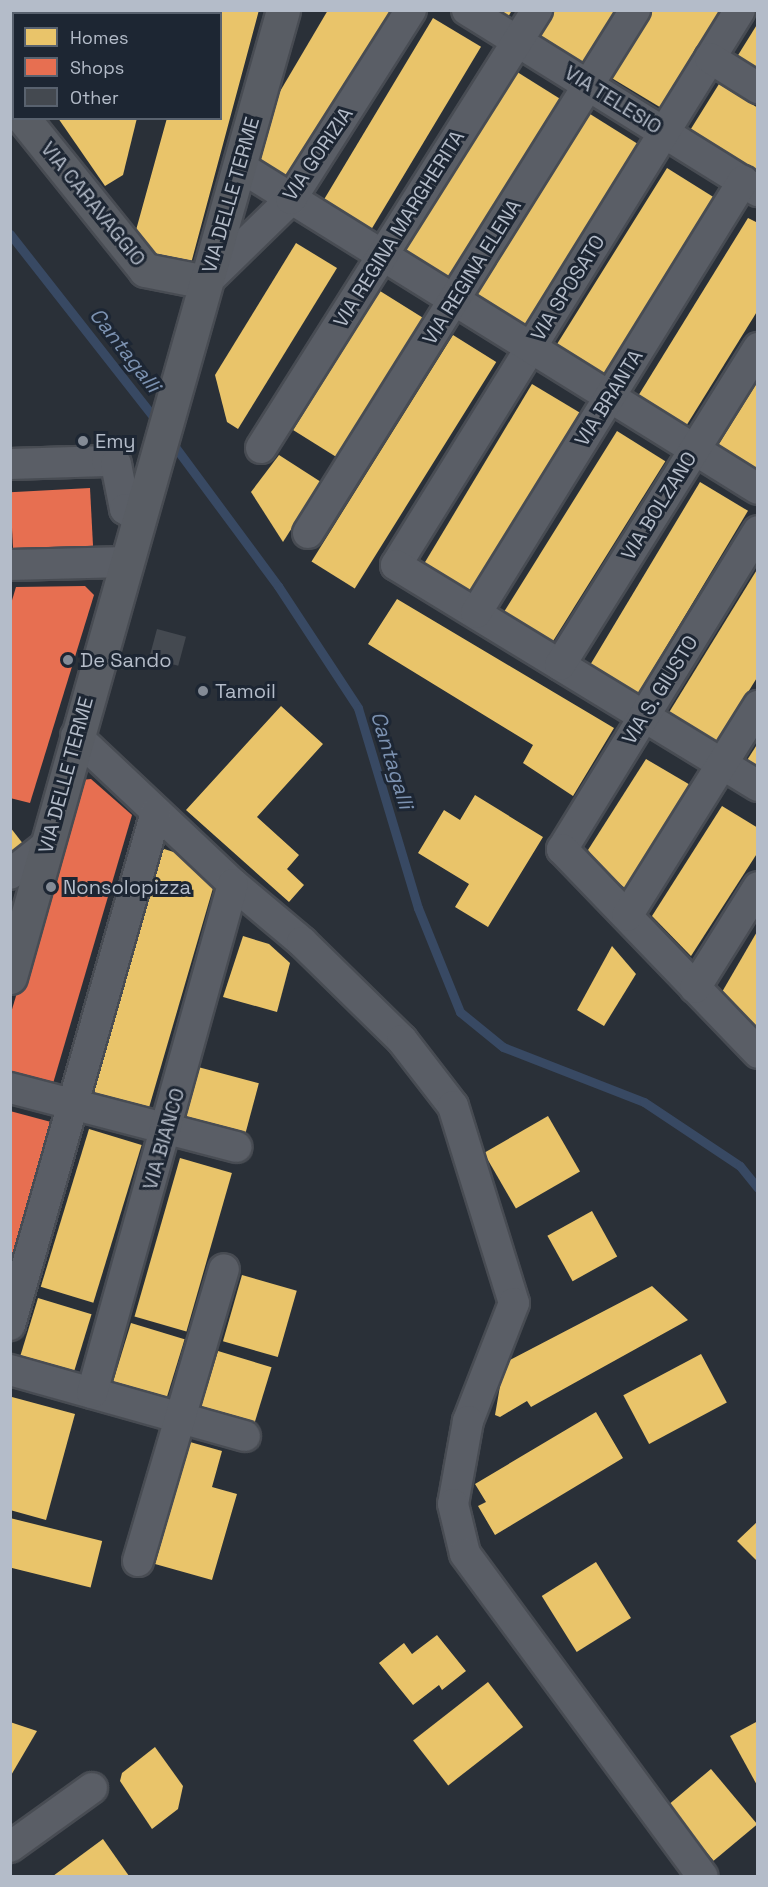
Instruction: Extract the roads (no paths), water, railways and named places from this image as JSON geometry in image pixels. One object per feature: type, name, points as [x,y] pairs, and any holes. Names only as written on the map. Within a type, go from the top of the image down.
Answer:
[{"type":"main road","name":"VIA DELLE TERME","points":[[10,977],[76,736],[154,470],[283,10]]},
{"type":"main road","points":[[262,81],[307,10]]},
{"type":"main road","name":"VIA CARAVAGGIO","points":[[25,120],[145,270],[206,282]]},
{"type":"street","name":"VIA GORIZIA","points":[[206,282],[291,199],[411,10]]},
{"type":"street","name":"VIA TELESIO","points":[[468,10],[750,186]]},
{"type":"street","name":"VIA REGINA MARGHERITA","points":[[261,448],[537,10]]},
{"type":"street","name":"VIA REGINA ELENA","points":[[308,532],[635,10]]},
{"type":"street","name":"VIA SPOSATO","points":[[476,613],[396,564],[740,10]]},
{"type":"street","points":[[710,58],[758,88]]},
{"type":"street","points":[[239,166],[758,489]]},
{"type":"street","name":"VIA BRANTA","points":[[476,613],[610,398],[750,186]]},
{"type":"street","name":"VIA BOLZANO","points":[[560,665],[758,348]]},
{"type":"street","points":[[10,465],[107,461],[116,464],[125,509],[140,518]]},
{"type":"street","name":"VIA S. GIUSTO","points":[[627,916],[562,849],[758,531]]},
{"type":"street","points":[[10,565],[126,562]]},
{"type":"street","points":[[476,613],[758,786]]},
{"type":"street","points":[[758,706],[627,916],[758,1053]]},
{"type":"street","points":[[76,736],[233,884],[302,942],[402,1040],[453,1106],[514,1304],[468,1421],[453,1504],[465,1554],[702,1876]]},
{"type":"street","points":[[10,1325],[156,812]]},
{"type":"street","points":[[10,874],[47,845]]},
{"type":"street","name":"VIA BIANCO","points":[[92,1393],[167,1129],[233,884]]},
{"type":"street","points":[[695,988],[758,887]]},
{"type":"street","points":[[10,1088],[236,1147]]},
{"type":"street","points":[[138,1561],[224,1269]]},
{"type":"street","points":[[10,1370],[245,1436]]},
{"type":"street","points":[[10,1846],[92,1788]]},
{"type":"waterway","name":"Cantagalli","points":[[10,234],[159,424]]},
{"type":"waterway","name":"Cantagalli","points":[[170,440],[278,586],[358,708],[418,908],[460,1012],[503,1047],[644,1102],[740,1166],[758,1188]]},
{"type":"place","name":"Emy","points":[[83,441]]},
{"type":"place","name":"De Sando","points":[[68,660]]},
{"type":"place","name":"Tamoil","points":[[203,691]]},
{"type":"place","name":"Nonsolopizza","points":[[51,887]]}]
